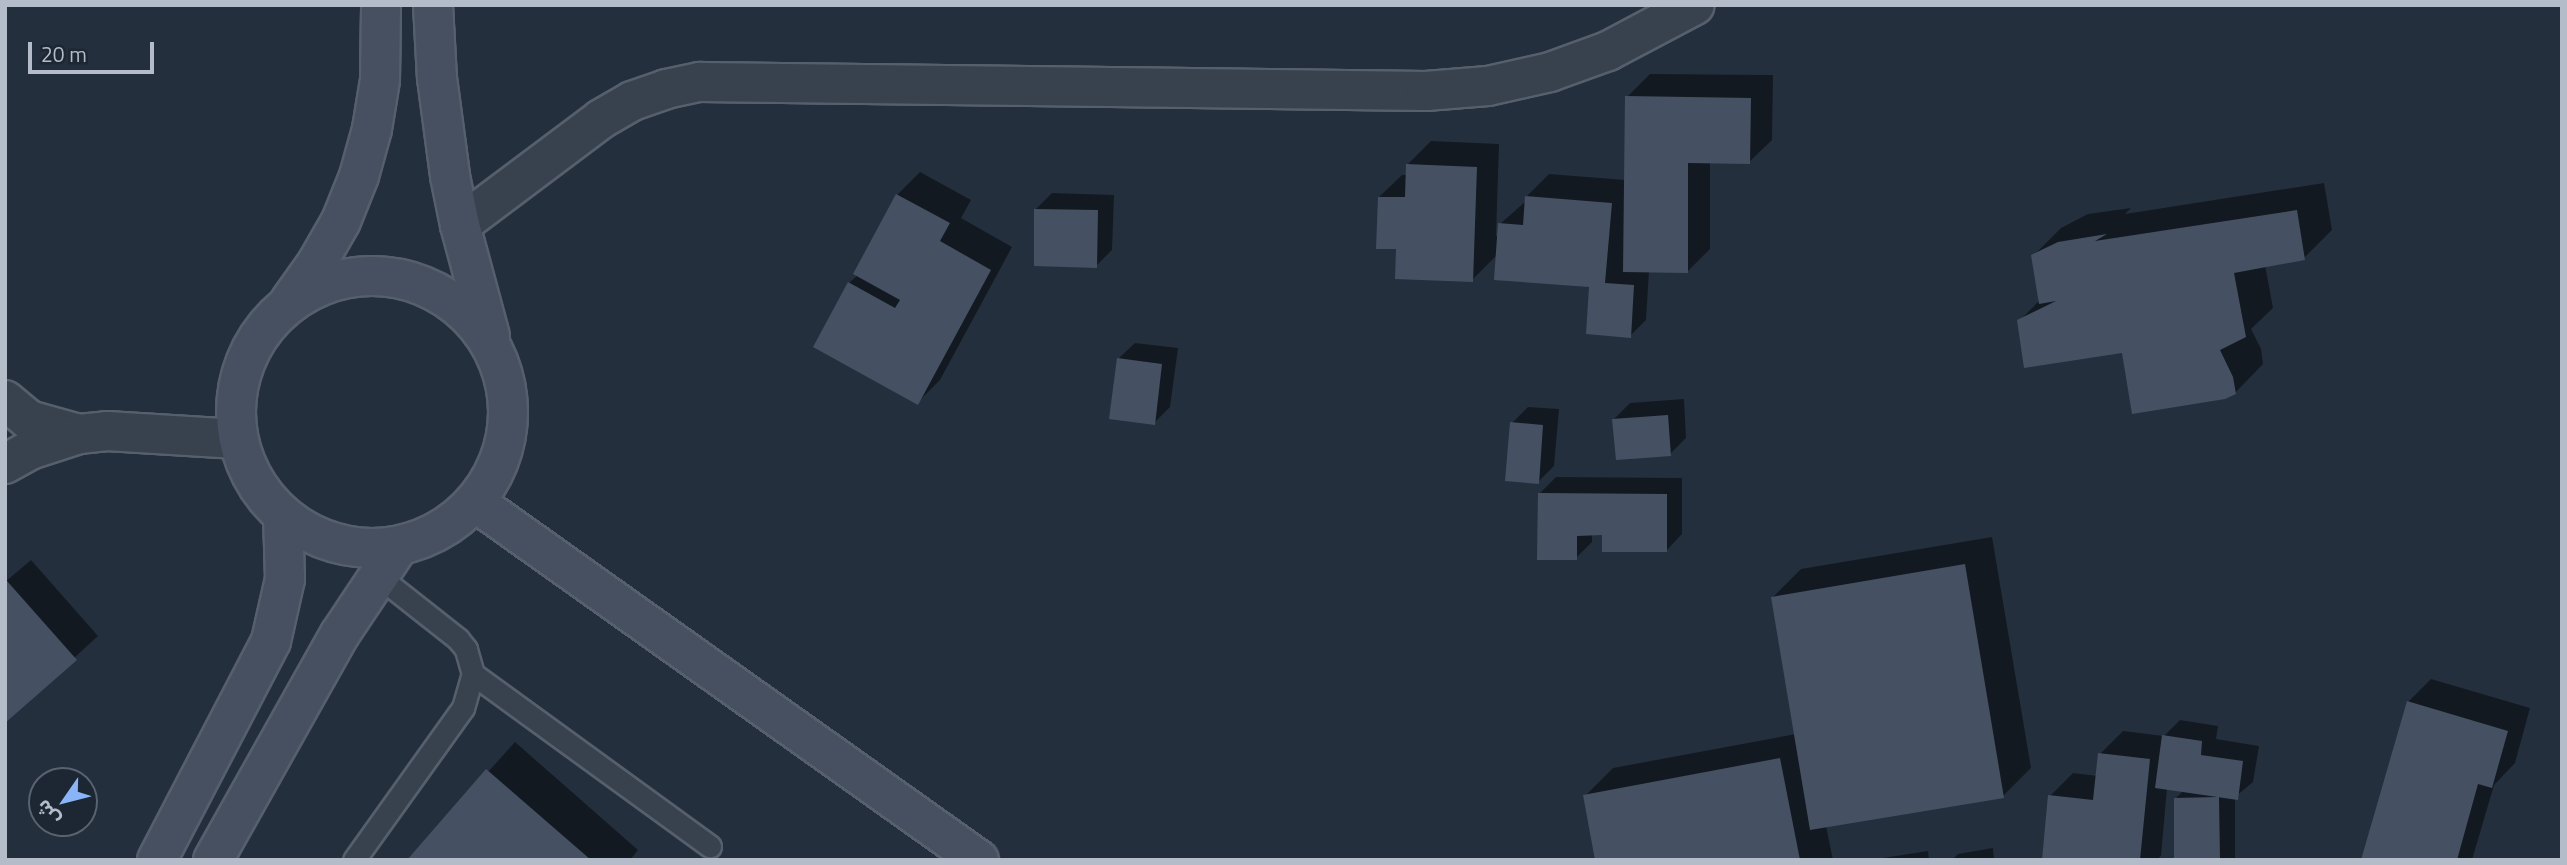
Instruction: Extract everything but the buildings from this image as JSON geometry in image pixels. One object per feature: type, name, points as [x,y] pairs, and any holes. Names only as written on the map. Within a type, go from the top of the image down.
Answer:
[{"type":"main road","points":[[381,5],[380,80],[369,140],[345,209],[317,263],[289,302],[267,324],[246,359],[239,378],[235,408],[237,439],[247,467],[262,493],[283,515],[308,533],[337,544],[367,549],[388,561]]},
{"type":"main road","points":[[213,860],[306,694],[388,561],[444,527],[475,502],[492,476],[504,448],[507,428],[506,388],[460,225],[437,78],[433,5]]},
{"type":"main road","points":[[380,80],[437,78]]},
{"type":"main road","points":[[289,302],[315,287],[345,278],[376,275],[407,280],[436,291],[461,309],[482,331],[497,358]]},
{"type":"main road","points":[[475,502],[966,855]]},
{"type":"main road","points":[[157,860],[271,641],[285,579],[283,515]]},
{"type":"main road","points":[[258,670],[306,694]]},
{"type":"street","points":[[460,225],[601,118],[643,97],[700,82],[1426,91],[1488,86],[1550,72],[1608,51],[1695,5]]},
{"type":"street","points":[[5,400],[29,420],[79,434]]},
{"type":"street","points":[[5,464],[30,450],[79,434],[107,431],[237,439]]},
{"type":"lane","points":[[354,860],[463,708],[473,674],[466,649],[388,561]]},
{"type":"lane","points":[[473,674],[710,846]]}]
